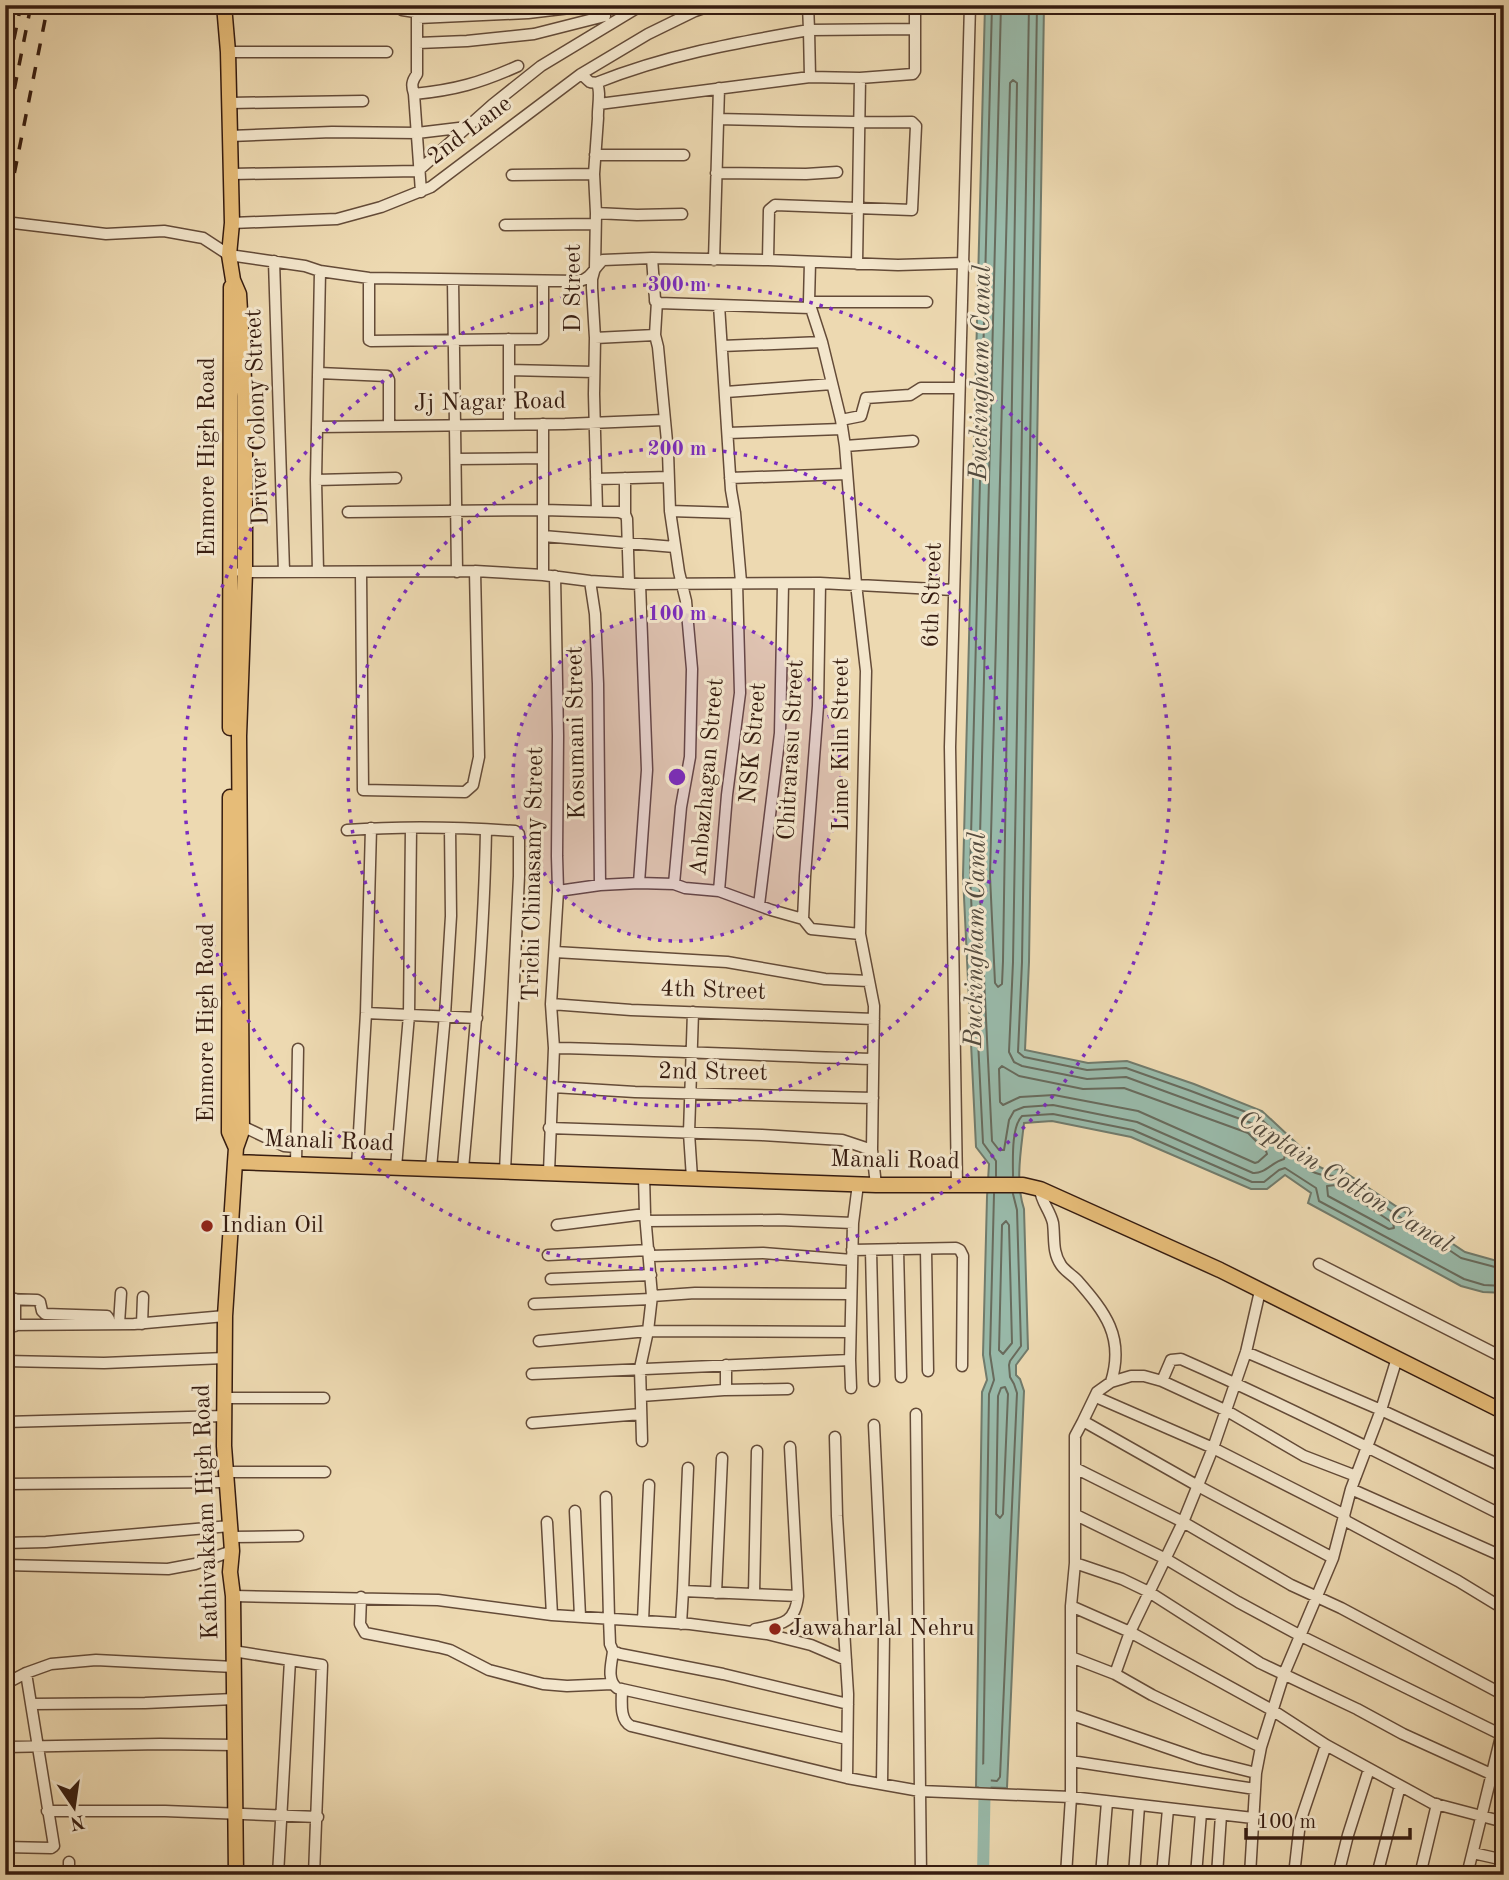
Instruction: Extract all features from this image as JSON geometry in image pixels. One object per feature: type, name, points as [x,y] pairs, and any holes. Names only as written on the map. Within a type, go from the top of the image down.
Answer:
[{"type":"main road","name":"Enmore High Road","points":[[227,9],[232,223],[229,255],[233,280],[230,291],[238,572],[242,1131],[236,1155]]},
{"type":"main road","name":"Enmore High Road","points":[[236,1155],[229,1132],[238,572]]},
{"type":"main road","name":"Manali Road","points":[[236,1155],[296,1164],[876,1185],[1023,1185],[1040,1189],[1220,1269],[1504,1412]]},
{"type":"main road","name":"Kathivakkam High Road","points":[[236,1155],[225,1316],[225,1416],[233,1596],[236,1875]]},
{"type":"street","points":[[227,9],[267,5]]},
{"type":"street","points":[[341,5],[400,6],[405,11],[415,12],[418,18],[417,74],[412,86],[421,192]]},
{"type":"street","points":[[418,18],[537,13],[595,5]]},
{"type":"street","points":[[231,174],[418,171],[541,66],[642,5]]},
{"type":"street","name":"2nd Lane","points":[[232,223],[337,219],[382,207],[421,192],[581,74],[648,34],[712,5]]},
{"type":"street","points":[[808,5],[810,77]]},
{"type":"street","points":[[599,104],[810,77],[860,78],[911,74],[914,72],[915,5]]},
{"type":"street","name":"6th Street","points":[[957,1186],[950,747],[970,5]]},
{"type":"street","points":[[418,43],[534,34],[605,16]]},
{"type":"street","points":[[581,74],[596,83],[664,59],[703,49],[808,30],[914,29]]},
{"type":"street","points":[[228,52],[387,52]]},
{"type":"street","points":[[414,94],[480,83],[518,66]]},
{"type":"street","points":[[857,264],[860,78]]},
{"type":"street","name":"D Street","points":[[596,83],[599,104],[594,174],[595,268],[592,288],[597,511]]},
{"type":"street","points":[[714,260],[719,88]]},
{"type":"street","points":[[229,103],[363,101]]},
{"type":"street","points":[[719,119],[912,122],[916,126],[912,210],[780,204],[772,206],[769,210],[768,260]]},
{"type":"street","points":[[230,136],[417,132],[467,127]]},
{"type":"street","points":[[595,155],[684,155]]},
{"type":"street","points":[[716,173],[836,172]]},
{"type":"street","points":[[512,175],[594,174]]},
{"type":"street","points":[[505,225],[682,214]]},
{"type":"street","points":[[5,222],[106,234],[164,231],[203,238],[229,255],[369,278],[543,282],[585,280],[603,260],[608,259],[768,260],[898,265],[964,263]]},
{"type":"street","points":[[652,258],[655,302],[659,303],[810,305],[927,302]]},
{"type":"street","name":"Driver Colony Street","points":[[274,261],[284,571]]},
{"type":"street","name":"Lime Kiln Street","points":[[810,262],[810,305],[822,342],[845,446],[866,671],[860,934],[874,1006],[872,1150],[876,1185]]},
{"type":"street","points":[[318,571],[316,480],[320,271]]},
{"type":"street","points":[[369,278],[370,340],[542,338],[543,282]]},
{"type":"street","points":[[453,280],[457,572]]},
{"type":"street","points":[[657,301],[654,335],[658,347],[670,511],[692,669],[690,757],[681,807],[674,884]]},
{"type":"street","name":"Anbazhagan Street","points":[[719,305],[739,582],[740,693],[727,795],[719,891]]},
{"type":"street","points":[[595,338],[654,335]]},
{"type":"street","points":[[509,339],[509,424]]},
{"type":"street","points":[[722,346],[822,342]]},
{"type":"street","points":[[509,370],[594,372]]},
{"type":"street","points":[[319,373],[387,376],[389,426]]},
{"type":"street","points":[[726,391],[832,384]]},
{"type":"street","points":[[728,433],[841,424],[861,416],[866,398],[910,395],[921,388],[959,388]]},
{"type":"street","name":"Jj Nagar Road","points":[[317,428],[664,420]]},
{"type":"street","points":[[542,575],[543,424]]},
{"type":"street","points":[[845,446],[913,441]]},
{"type":"street","points":[[456,458],[543,458]]},
{"type":"street","points":[[730,478],[847,474]]},
{"type":"street","points":[[596,479],[668,477]]},
{"type":"street","points":[[316,480],[396,478]]},
{"type":"street","points":[[625,478],[625,514],[635,584],[647,769],[639,883]]},
{"type":"street","points":[[348,512],[543,510],[625,514]]},
{"type":"street","points":[[670,511],[735,513]]},
{"type":"street","points":[[543,536],[675,547]]},
{"type":"street","points":[[238,572],[475,571],[635,584],[820,583],[954,590]]},
{"type":"street","points":[[361,572],[363,790],[465,792],[473,785],[479,757],[475,571]]},
{"type":"street","name":"Trichi Chinasamy Street","points":[[549,1172],[554,1048],[551,1004],[558,891],[555,576]]},
{"type":"street","name":"Kosumani Street","points":[[590,581],[595,614],[598,684],[600,885]]},
{"type":"street","name":"Chitrarasu Street","points":[[803,919],[818,706],[820,583]]},
{"type":"street","name":"NSK Street","points":[[759,905],[780,733],[783,584]]},
{"type":"street","points":[[357,1166],[366,1013],[371,828]]},
{"type":"street","points":[[396,1167],[409,1015],[411,828]]},
{"type":"street","points":[[431,1168],[451,915],[450,828]]},
{"type":"street","points":[[347,830],[450,828],[515,831],[519,834],[520,876],[505,1171]]},
{"type":"street","points":[[463,1170],[477,1018],[485,899],[486,830]]},
{"type":"street","points":[[558,891],[600,885],[674,884],[685,888],[719,891],[803,919],[811,929],[860,934]]},
{"type":"street","points":[[555,952],[727,962],[825,979],[869,981]]},
{"type":"street","name":"4th Street","points":[[551,1004],[874,1019]]},
{"type":"street","points":[[692,1178],[689,1133],[693,1012]]},
{"type":"street","points":[[366,1013],[477,1018]]},
{"type":"street","points":[[554,1048],[873,1059]]},
{"type":"street","points":[[296,1164],[298,1049]]},
{"type":"street","name":"2nd Street","points":[[552,1087],[635,1092],[873,1098]]},
{"type":"street","points":[[242,1126],[284,1146],[296,1147]]},
{"type":"street","points":[[549,1128],[842,1140],[872,1150]]},
{"type":"street","points":[[642,1441],[640,1368],[652,1298],[644,1176]]},
{"type":"street","points":[[851,1388],[853,1223],[858,1184]]},
{"type":"street","points":[[1040,1189],[1040,1198],[1049,1211],[1053,1225],[1056,1257],[1063,1268],[1092,1297],[1109,1323],[1116,1346],[1111,1382]]},
{"type":"street","points":[[558,1225],[645,1217],[853,1223]]},
{"type":"street","points":[[548,1255],[852,1255],[871,1250],[956,1248],[962,1252],[962,1366]]},
{"type":"street","points":[[926,1249],[928,1371]]},
{"type":"street","points":[[871,1250],[874,1381]]},
{"type":"street","points":[[898,1250],[901,1377]]},
{"type":"street","points":[[1319,1264],[1504,1358]]},
{"type":"street","points":[[551,1279],[651,1275]]},
{"type":"street","points":[[1115,1674],[1130,1632],[1183,1522],[1213,1448],[1246,1352],[1260,1291]]},
{"type":"street","points":[[114,1324],[121,1293]]},
{"type":"street","points":[[534,1304],[695,1293],[851,1294]]},
{"type":"street","points":[[142,1324],[143,1297]]},
{"type":"street","points":[[41,1326],[40,1302],[10,1299],[10,1326],[41,1326],[142,1324],[225,1316]]},
{"type":"street","points":[[42,1311],[45,1314],[107,1317],[114,1324]]},
{"type":"street","points":[[539,1340],[648,1331],[850,1332]]},
{"type":"street","points":[[1246,1352],[1504,1467]]},
{"type":"street","points":[[5,1361],[104,1363],[225,1358]]},
{"type":"street","points":[[1162,1381],[1171,1360],[1181,1359],[1367,1447],[1504,1516]]},
{"type":"street","points":[[1250,1875],[1256,1773],[1261,1747],[1284,1674],[1333,1558],[1351,1489],[1397,1359]]},
{"type":"street","points":[[532,1374],[850,1360]]},
{"type":"street","points":[[724,1390],[726,1365]]},
{"type":"street","points":[[1066,1875],[1071,1797],[1071,1606],[1075,1563],[1075,1436],[1097,1392],[1111,1382],[1131,1376],[1162,1381],[1227,1411],[1304,1456],[1356,1476]]},
{"type":"street","points":[[640,1396],[788,1389]]},
{"type":"street","points":[[1096,1397],[1213,1448],[1343,1514],[1346,1521],[1504,1609]]},
{"type":"street","points":[[225,1398],[324,1398]]},
{"type":"street","points":[[916,1414],[920,1875]]},
{"type":"street","points":[[532,1423],[641,1415]]},
{"type":"street","points":[[5,1422],[225,1416]]},
{"type":"street","points":[[1083,1421],[1333,1558]]},
{"type":"street","points":[[874,1425],[884,1634],[882,1784]]},
{"type":"street","points":[[835,1437],[848,1704],[847,1778]]},
{"type":"street","points":[[745,1631],[783,1623],[797,1610],[790,1447]]},
{"type":"street","points":[[754,1594],[757,1451]]},
{"type":"street","points":[[716,1593],[722,1458]]},
{"type":"street","points":[[681,1623],[688,1468]]},
{"type":"street","points":[[1075,1468],[1183,1522],[1291,1585],[1341,1608],[1504,1695]]},
{"type":"street","points":[[5,1484],[135,1484],[325,1472]]},
{"type":"street","points":[[643,1621],[649,1485]]},
{"type":"street","points":[[1351,1489],[1504,1558]]},
{"type":"street","points":[[606,1497],[609,1618],[613,1651],[610,1679],[617,1687],[623,1718],[631,1726],[847,1778],[920,1791],[1071,1797],[1253,1818]]},
{"type":"street","points":[[575,1511],[580,1616]]},
{"type":"street","points":[[1076,1515],[1166,1559],[1301,1636],[1503,1732],[1467,1875]]},
{"type":"street","points":[[547,1522],[552,1615]]},
{"type":"street","points":[[5,1543],[298,1536]]},
{"type":"street","points":[[5,1565],[168,1569],[194,1564],[231,1538]]},
{"type":"street","points":[[1075,1563],[1122,1579],[1149,1592],[1260,1663],[1403,1734],[1504,1778]]},
{"type":"street","points":[[682,1591],[798,1596]]},
{"type":"street","points":[[233,1596],[438,1600],[552,1615],[681,1623],[767,1634],[811,1645],[846,1660]]},
{"type":"street","points":[[361,1597],[360,1624],[365,1633],[450,1650],[489,1670],[543,1684],[617,1687],[847,1739]]},
{"type":"street","points":[[1071,1606],[1130,1632],[1272,1710],[1326,1745],[1400,1786],[1437,1804],[1504,1822]]},
{"type":"street","points":[[233,1651],[322,1665],[314,1875]]},
{"type":"street","points":[[613,1651],[848,1704]]},
{"type":"street","points":[[1071,1657],[1115,1674],[1152,1695],[1261,1747]]},
{"type":"street","points":[[5,1684],[51,1664],[96,1660],[234,1667]]},
{"type":"street","points":[[278,1875],[290,1660]]},
{"type":"street","points":[[5,1847],[54,1846],[26,1673]]},
{"type":"street","points":[[32,1704],[234,1699]]},
{"type":"street","points":[[1072,1715],[1200,1759],[1256,1773]]},
{"type":"street","points":[[5,1747],[234,1745]]},
{"type":"street","points":[[1294,1875],[1300,1822],[1326,1745]]},
{"type":"street","points":[[1071,1761],[1255,1789]]},
{"type":"street","points":[[1338,1875],[1368,1769]]},
{"type":"street","points":[[1377,1875],[1400,1786]]},
{"type":"street","points":[[1101,1875],[1107,1802]]},
{"type":"street","points":[[1420,1875],[1437,1804]]},
{"type":"street","points":[[1134,1875],[1139,1806]]},
{"type":"street","points":[[1162,1875],[1168,1809]]},
{"type":"street","points":[[47,1811],[165,1811],[318,1817]]},
{"type":"street","points":[[1196,1875],[1201,1813]]},
{"type":"street","points":[[1217,1875],[1222,1815]]},
{"type":"street","points":[[1473,1853],[1504,1860]]},
{"type":"street","points":[[69,1862],[69,1875]]},
{"type":"water","name":"Captain Cotton Canal","points":[[985,5],[1044,5],[1029,962],[1025,1050],[1088,1063],[1127,1061],[1262,1111],[1308,1154],[1309,1162],[1326,1170],[1340,1169],[1465,1252],[1504,1261],[1504,1293],[1483,1292],[1461,1286],[1308,1203],[1311,1193],[1285,1175],[1267,1189],[1251,1189],[1131,1137],[1052,1121],[1024,1123],[1019,1177],[1024,1209],[1028,1349],[1016,1365],[1016,1375],[1024,1391],[1007,1788],[976,1787],[982,1392],[987,1380],[983,1355],[989,1164],[976,1147],[963,876]]},
{"type":"waterway","name":"Buckingham Canal","points":[[983,1875],[985,1770]]},
{"type":"railway","points":[[5,27],[10,5]]},
{"type":"railway","points":[[9,63],[21,5]]},
{"type":"railway","points":[[5,136],[31,5]]},
{"type":"railway","points":[[5,220],[48,5]]},
{"type":"place","name":"Indian Oil","points":[[207,1226]]},
{"type":"place","name":"Jawaharlal Nehru","points":[[775,1629]]}]
